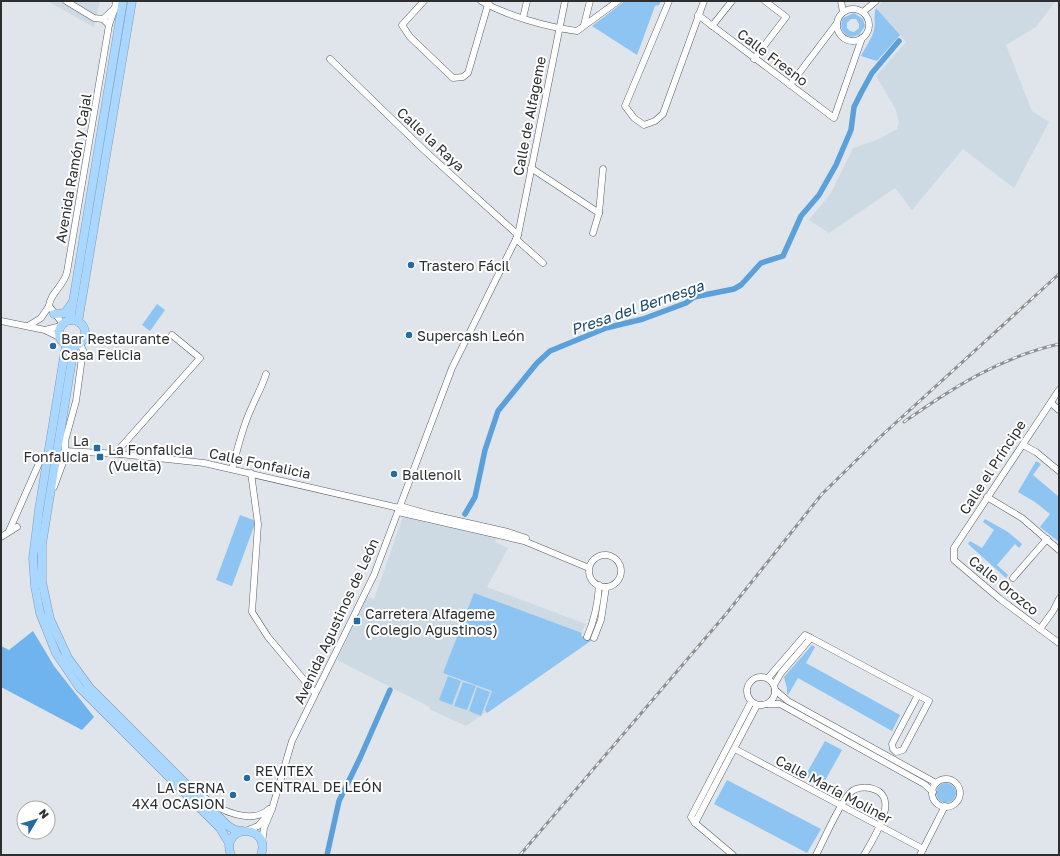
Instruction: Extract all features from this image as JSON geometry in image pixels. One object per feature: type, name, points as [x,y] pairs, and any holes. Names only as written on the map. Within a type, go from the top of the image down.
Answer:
[{"type":"highway","points":[[73,345],[59,337],[68,323],[74,299],[124,1]]},
{"type":"highway","points":[[68,323],[132,1]]},
{"type":"highway","points":[[54,314],[64,313],[74,299]]},
{"type":"highway","points":[[68,323],[83,326],[85,333],[84,340],[73,345]]},
{"type":"highway","points":[[73,345],[46,507],[42,544],[41,566],[44,595],[54,629],[68,658],[81,678],[228,826],[235,830],[245,831],[257,835],[262,852]]},
{"type":"highway","points":[[73,345],[39,510],[33,558],[35,586],[40,613],[56,652],[79,687],[223,830],[229,843],[231,855]]},
{"type":"highway","points":[[229,843],[234,836],[245,831]]},
{"type":"street","points":[[66,1],[94,18],[103,19],[110,25]]},
{"type":"street","points":[[424,1],[402,25],[410,37],[453,78],[463,77],[468,73],[486,2],[523,18],[558,29],[577,31],[618,1]]},
{"type":"street","points":[[523,18],[527,1]]},
{"type":"street","name":"Calle de Alfageme","points":[[517,237],[558,29],[565,1]]},
{"type":"street","points":[[584,26],[590,1]]},
{"type":"street","points":[[669,1],[625,106],[634,118],[644,125],[654,121],[663,114],[704,1]]},
{"type":"street","points":[[712,26],[732,1]]},
{"type":"street","points":[[754,59],[786,17],[766,1]]},
{"type":"street","points":[[790,85],[837,22],[843,12],[841,1]]},
{"type":"street","points":[[863,12],[876,1]]},
{"type":"street","name":"Avenida Ramón y Cajal","points":[[103,19],[116,4]]},
{"type":"street","name":"Avenida Ramón y Cajal","points":[[28,326],[41,318],[61,287],[67,272],[110,25],[116,4]]},
{"type":"street","points":[[837,22],[838,28],[844,38],[856,40],[862,38],[866,34],[869,25],[863,12],[853,9],[843,12]]},
{"type":"street","name":"Calle Fresno","points":[[698,15],[754,59],[834,118],[862,38]]},
{"type":"street","name":"Calle la Raya","points":[[330,59],[543,263]]},
{"type":"street","points":[[531,168],[599,213]]},
{"type":"street","points":[[593,233],[599,213],[603,169]]},
{"type":"street","name":"Avenida Agustinos de León","points":[[262,852],[264,828],[271,814],[274,799],[292,741],[374,575],[452,368],[517,237]]},
{"type":"street","points":[[49,306],[54,314],[68,323]]},
{"type":"street","points":[[1,321],[45,330],[59,337]]},
{"type":"street","points":[[45,330],[68,323]]},
{"type":"street","points":[[120,454],[122,447],[200,358],[172,335]]},
{"type":"street","points":[[46,507],[65,451],[65,441],[78,393],[83,350],[73,345]]},
{"type":"street","points":[[232,468],[251,408],[262,387],[266,374]]},
{"type":"street","name":"Calle el Príncipe","points":[[954,560],[954,548],[1059,390]]},
{"type":"street","points":[[1051,403],[1059,410]]},
{"type":"street","points":[[1023,445],[1036,452],[1059,471]]},
{"type":"street","name":"Calle Fonfalicia","points":[[65,451],[120,454],[204,463],[232,468],[399,508],[524,541],[590,566]]},
{"type":"street","points":[[10,531],[40,461]]},
{"type":"street","points":[[251,473],[258,524],[252,612],[268,637],[315,693]]},
{"type":"street","points":[[987,497],[1022,518],[1059,550]]},
{"type":"street","points":[[1,537],[17,527]]},
{"type":"street","points":[[1013,578],[1047,539]]},
{"type":"street","points":[[600,556],[613,557],[618,562],[620,574],[618,580],[606,587],[599,586],[593,581],[590,575],[590,566],[600,556]]},
{"type":"street","name":"Calle Orozco","points":[[954,560],[1000,599],[1059,644]]},
{"type":"street","points":[[599,586],[591,637],[601,620],[606,587]]},
{"type":"street","points":[[1040,629],[1054,611],[1059,599]]},
{"type":"street","points":[[768,678],[805,635],[811,638],[918,695],[929,701],[903,750],[896,752],[893,749],[892,744],[918,695]]},
{"type":"street","points":[[767,704],[773,698],[775,687],[811,638]]},
{"type":"street","points":[[933,792],[936,783],[944,779],[952,780],[960,788],[958,800],[952,805],[945,806],[936,802],[933,792],[924,784],[780,704],[757,705],[751,702],[748,698],[746,689],[750,681],[758,676],[768,678],[788,701],[936,783]]},
{"type":"street","points":[[733,855],[695,823],[691,817],[751,702]]},
{"type":"street","points":[[695,823],[757,705]]},
{"type":"street","points":[[147,746],[217,808],[228,813],[243,815],[262,814],[269,810]]},
{"type":"street","name":"Calle María Moliner","points":[[735,749],[879,826],[921,852]]},
{"type":"street","points":[[816,855],[850,793],[856,789],[864,787],[879,793],[885,805],[883,820],[864,855]]},
{"type":"street","name":"Avenida Agustinos de León","points":[[245,831],[261,823],[274,799]]},
{"type":"street","points":[[921,852],[945,806]]},
{"type":"shaded area","points":[[47,1],[100,1],[94,27]]},
{"type":"shaded area","points":[[625,1],[661,1],[659,5],[655,6],[637,55],[592,26]]},
{"type":"shaded area","points":[[883,1],[1056,1],[1036,27],[1006,45],[1032,111],[1049,122],[1014,188],[963,149],[912,210],[895,188],[829,233],[809,220],[831,193],[853,148],[879,139],[897,129],[899,122],[895,108],[876,76],[906,42],[876,8]]},
{"type":"shaded area","points":[[876,8],[900,35],[877,61],[861,56],[875,27]]},
{"type":"shaded area","points":[[854,13],[863,19],[865,26],[859,35],[851,37],[845,34],[842,30],[841,24],[843,18]],"holes":[[[851,19],[856,19],[859,24],[859,28],[854,32],[850,31],[847,28],[847,23]]]},
{"type":"shaded area","points":[[157,304],[165,310],[150,331],[142,325]]},
{"type":"shaded area","points":[[1036,461],[1041,464],[1033,475],[1059,497],[1059,542],[1040,527],[1050,514],[1035,502],[1018,492]]},
{"type":"shaded area","points":[[240,515],[256,521],[232,586],[216,580]]},
{"type":"shaded area","points":[[403,517],[497,538],[495,542],[508,548],[487,587],[586,624],[580,635],[592,640],[466,726],[429,709],[430,707],[337,660],[367,597],[374,599]]},
{"type":"shaded area","points":[[985,519],[1008,532],[1022,544],[1019,548],[1015,544],[997,565],[1008,575],[1006,578],[968,544],[970,541],[982,548],[994,530],[983,522]]},
{"type":"shaded area","points":[[474,593],[582,633],[581,636],[592,640],[487,713],[485,710],[492,691],[443,673]]},
{"type":"shaded area","points":[[33,631],[54,666],[94,717],[82,730],[1,687],[1,646],[9,650]]},
{"type":"shaded area","points":[[812,645],[815,647],[806,663],[900,715],[892,731],[798,678],[788,695],[787,694],[784,677]]},
{"type":"shaded area","points":[[448,676],[461,681],[452,705],[439,700]]},
{"type":"shaded area","points":[[463,682],[476,686],[467,710],[454,706]]},
{"type":"shaded area","points":[[477,687],[490,692],[481,716],[469,711]]},
{"type":"shaded area","points":[[825,741],[842,750],[822,786],[805,776]]},
{"type":"shaded area","points":[[727,780],[821,829],[807,853],[714,804]]},
{"type":"shaded area","points":[[942,783],[950,783],[956,789],[956,797],[950,803],[942,803],[936,797],[936,789]]},
{"type":"waterway","name":"Presa del Bernesga","points":[[465,514],[475,497],[485,450],[498,411],[537,363],[550,351],[606,328],[643,319],[686,303],[694,297],[734,289],[741,285],[761,263],[783,256],[801,216],[819,195],[836,165],[851,130],[854,107],[861,93],[872,73],[899,41]]},
{"type":"waterway","name":"Presa del Bernesga","points":[[327,855],[339,801],[390,690]]},
{"type":"railway","points":[[520,855],[726,614],[822,494],[879,438],[1059,274]]},
{"type":"railway","points":[[904,422],[940,397],[997,365],[1059,344]]},
{"type":"place","name":"Trastero Fácil","points":[[411,265]]},
{"type":"place","name":"Supercash León","points":[[409,335]]},
{"type":"place","name":"Bar Restaurante Casa Felicia","points":[[53,346]]},
{"type":"place","name":"La Fonfalicia","points":[[97,448]]},
{"type":"place","name":"La Fonfalicia (Vuelta)","points":[[100,457]]},
{"type":"place","name":"Ballenoil","points":[[394,474]]},
{"type":"place","name":"Carretera Alfageme (Colegio Agustinos)","points":[[357,621]]},
{"type":"place","name":"REVITEX CENTRAL DE LEÓN","points":[[247,778]]},
{"type":"place","name":"LA SERNA 4X4 OCASION","points":[[233,795]]}]
